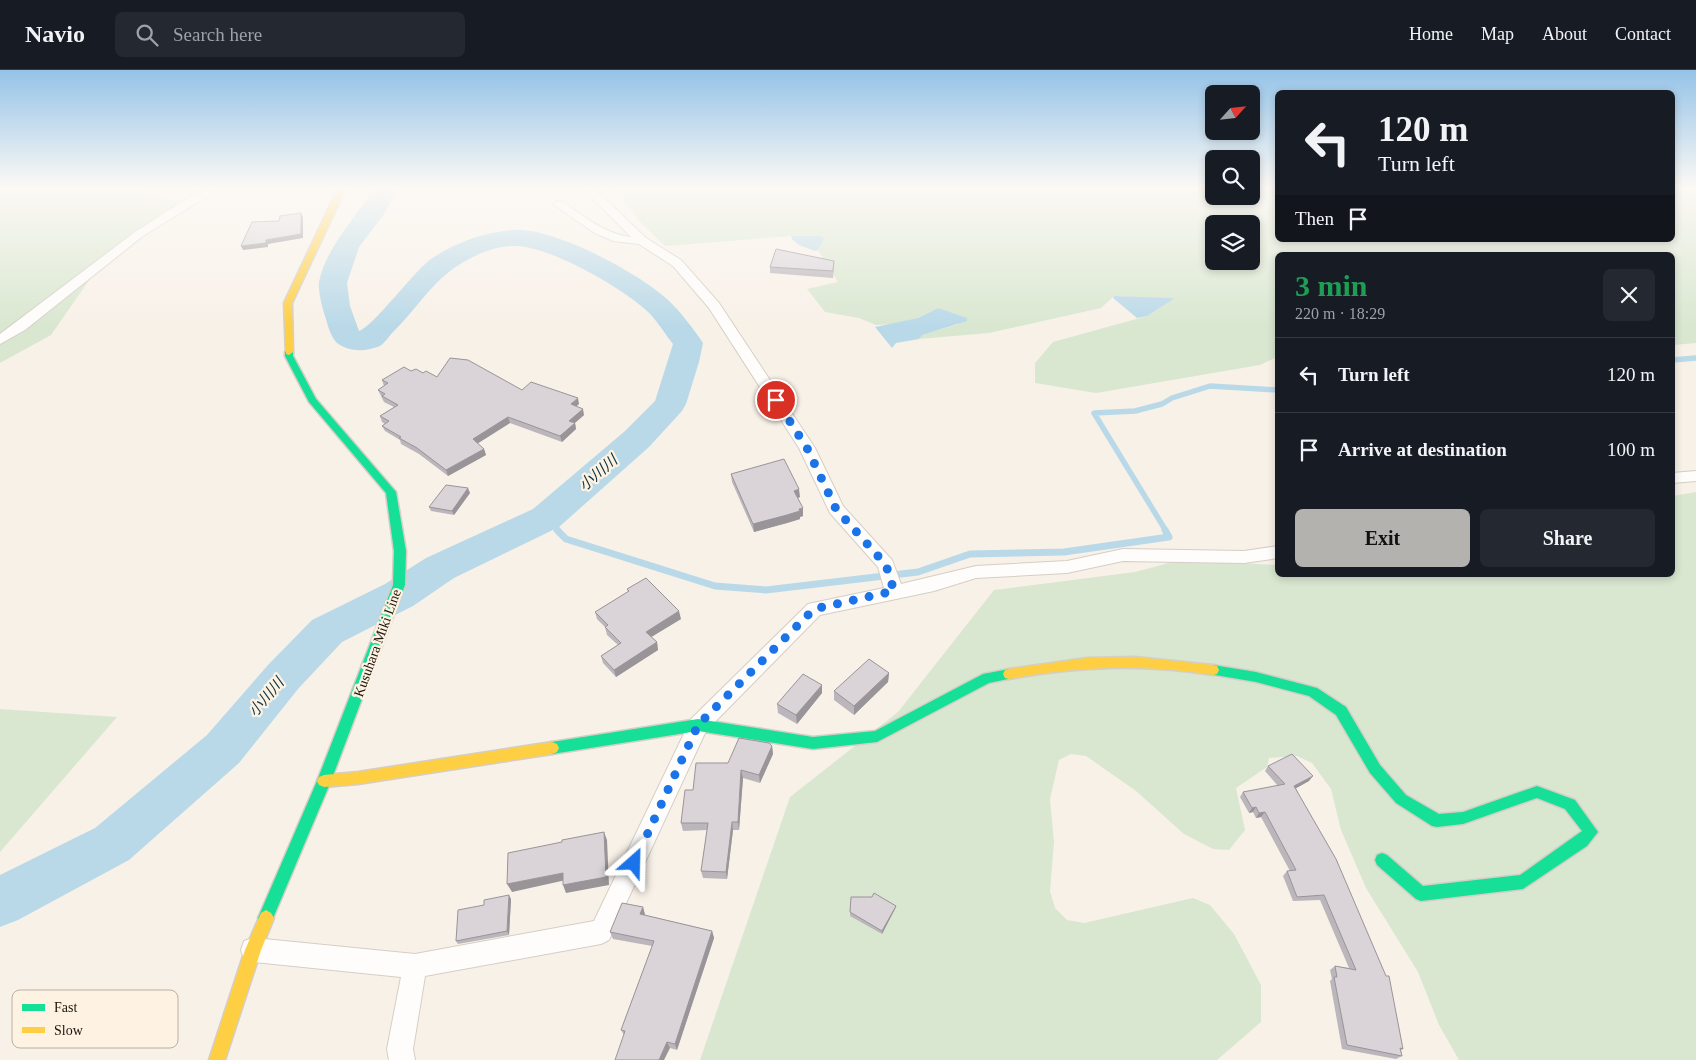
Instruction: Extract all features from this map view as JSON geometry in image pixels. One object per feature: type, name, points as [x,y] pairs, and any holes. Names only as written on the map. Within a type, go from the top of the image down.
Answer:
[{"type":"main road","name":"Kusuhara Miki Line","points":[[218,1060],[253,950],[324,781],[399,585],[400,551],[391,492],[312,400],[289,356],[288,303],[320,234]]},
{"type":"main road","points":[[324,781],[358,778],[698,725],[813,743],[877,736],[986,678],[1056,664],[1105,660],[1169,662],[1256,677],[1313,692],[1341,710],[1375,769],[1401,798],[1437,821],[1463,818],[1537,792],[1570,804],[1592,832],[1523,882],[1421,894],[1382,860]]},
{"type":"street","points":[[0,340],[141,234]]},
{"type":"street","points":[[602,234],[627,241],[642,241]]},
{"type":"street","points":[[635,234],[676,264],[714,306],[807,448],[836,509],[886,565],[894,591]]},
{"type":"street","points":[[1675,478],[1696,476]]},
{"type":"street","points":[[253,950],[415,966],[601,932],[698,725],[814,609],[934,584],[976,572],[1067,567],[1123,555],[1244,557],[1275,552]]},
{"type":"street","points":[[402,1060],[400,1049],[415,966]]},
{"type":"green space","points":[[0,234],[145,234],[99,266],[51,335],[0,363]]},
{"type":"green space","points":[[653,234],[1205,234],[1205,270],[1260,270],[1260,234],[1275,234],[1275,242],[1675,242],[1675,234],[1696,234],[1696,343],[1675,345],[1675,252],[1275,252],[1275,358],[1260,365],[1096,393],[1035,383],[1035,363],[1053,342],[1147,316],[1174,299],[1114,296],[1101,308],[989,333],[919,339],[921,335],[959,324],[955,315],[938,308],[918,318],[893,324],[876,325],[859,318],[825,312],[807,289],[838,282],[818,250],[823,238],[791,236],[665,246]]},
{"type":"green space","points":[[1696,492],[1696,1060],[1459,1060],[1439,1025],[1418,972],[1366,888],[1341,830],[1331,789],[1312,763],[1297,756],[1269,758],[1267,767],[1236,788],[1245,830],[1229,850],[1213,849],[1184,834],[1136,791],[1086,756],[1071,754],[1059,760],[1050,799],[1054,842],[1050,891],[1055,908],[1067,920],[1084,923],[1193,898],[1210,905],[1234,934],[1261,985],[1261,1022],[1217,1060],[700,1060],[790,797],[898,712],[994,590],[1135,572],[1180,560],[1275,565],[1275,577],[1675,577],[1675,496]]},
{"type":"green space","points":[[0,709],[117,717],[0,852]]},
{"type":"water","points":[[791,236],[820,236],[824,238],[818,250],[815,251],[799,245]]},
{"type":"water","points":[[1114,296],[1174,299],[1147,316],[1137,318],[1113,298]]},
{"type":"water","points":[[938,308],[967,318],[967,321],[922,335],[919,339],[896,343],[892,348],[875,327],[918,318]]},
{"type":"building","points":[[246,234],[300,234],[266,240],[266,243],[241,246]]},
{"type":"building","points":[[776,249],[834,261],[833,271],[770,267]]},
{"type":"building","points":[[450,358],[468,360],[522,390],[531,382],[578,398],[571,404],[583,409],[569,421],[575,423],[560,436],[508,417],[473,439],[484,449],[446,470],[417,448],[399,438],[401,437],[382,426],[389,421],[380,416],[398,405],[382,396],[385,394],[378,390],[388,383],[382,380],[404,367],[411,371],[416,369],[423,373],[426,371],[437,377]]},
{"type":"building","points":[[784,459],[799,489],[794,491],[803,508],[799,509],[800,511],[753,524],[731,474]]},
{"type":"building","points":[[446,485],[468,488],[452,511],[429,507]]},
{"type":"building","points":[[646,578],[679,611],[646,632],[657,642],[614,670],[601,656],[621,643],[605,627],[608,625],[595,612]]},
{"type":"building","points":[[869,659],[889,673],[854,706],[834,691]]},
{"type":"building","points":[[803,674],[822,685],[796,715],[777,704]]},
{"type":"building","points":[[739,738],[769,743],[772,746],[759,775],[741,770],[738,822],[732,822],[726,872],[701,871],[708,823],[681,823],[685,790],[693,790],[696,763],[728,763]]},
{"type":"building","points":[[1292,754],[1313,776],[1294,786],[1336,859],[1386,976],[1389,976],[1403,1049],[1400,1048],[1402,1056],[1347,1045],[1334,977],[1337,977],[1335,966],[1356,970],[1324,895],[1297,897],[1287,871],[1296,870],[1265,812],[1259,813],[1256,807],[1252,808],[1243,792],[1285,784],[1268,766]]},
{"type":"building","points":[[604,832],[606,877],[563,885],[563,873],[507,884],[508,853]]},
{"type":"building","points":[[874,893],[896,906],[882,931],[850,912],[851,897],[872,897]]},
{"type":"building","points":[[509,895],[507,931],[456,941],[458,910],[484,905],[484,900]]},
{"type":"building","points":[[622,903],[643,907],[640,914],[712,931],[675,1044],[667,1042],[659,1060],[615,1060],[625,1031],[621,1030],[654,941],[610,932]]},
{"type":"waterway","name":"小川川","points":[[0,902],[112,844],[223,749],[283,677],[327,631],[399,595],[440,568],[546,518],[637,439],[670,404],[684,362],[688,343],[657,305],[626,283],[574,254],[535,240],[514,238],[490,242],[466,251],[441,265],[422,282],[370,339],[356,342],[346,335],[336,306],[333,283],[346,246],[355,234]]},
{"type":"waterway","points":[[1675,360],[1696,358]]},
{"type":"waterway","points":[[1166,531],[1094,413],[1135,411],[1162,404],[1172,398],[1210,386],[1275,390]]},
{"type":"waterway","points":[[546,518],[559,531]]},
{"type":"waterway","points":[[557,530],[566,539],[715,586],[766,590],[918,572],[970,554],[1064,552],[1169,537],[1165,530]]},
{"type":"traffic: fast","points":[[266,918],[324,781],[399,585],[400,551],[391,492],[312,400],[289,356],[289,352]]},
{"type":"traffic: fast","points":[[1213,670],[1256,677],[1313,692],[1341,711],[1375,769],[1401,799],[1437,821],[1463,818],[1537,792],[1570,804],[1591,832],[1582,841],[1523,882],[1421,894],[1382,860]]},
{"type":"traffic: fast","points":[[552,748],[698,725],[813,743],[877,736],[987,678],[1009,674]]},
{"type":"traffic: slow","points":[[289,352],[288,303],[320,234]]},
{"type":"traffic: slow","points":[[1009,674],[1062,665],[1111,662],[1160,663],[1213,670]]},
{"type":"traffic: slow","points":[[324,781],[358,778],[552,748]]},
{"type":"traffic: slow","points":[[217,1060],[253,950],[266,918]]},
{"type":"route","points":[[634,863],[698,725],[814,609],[894,591],[886,565],[836,509],[807,448],[776,400]]}]
